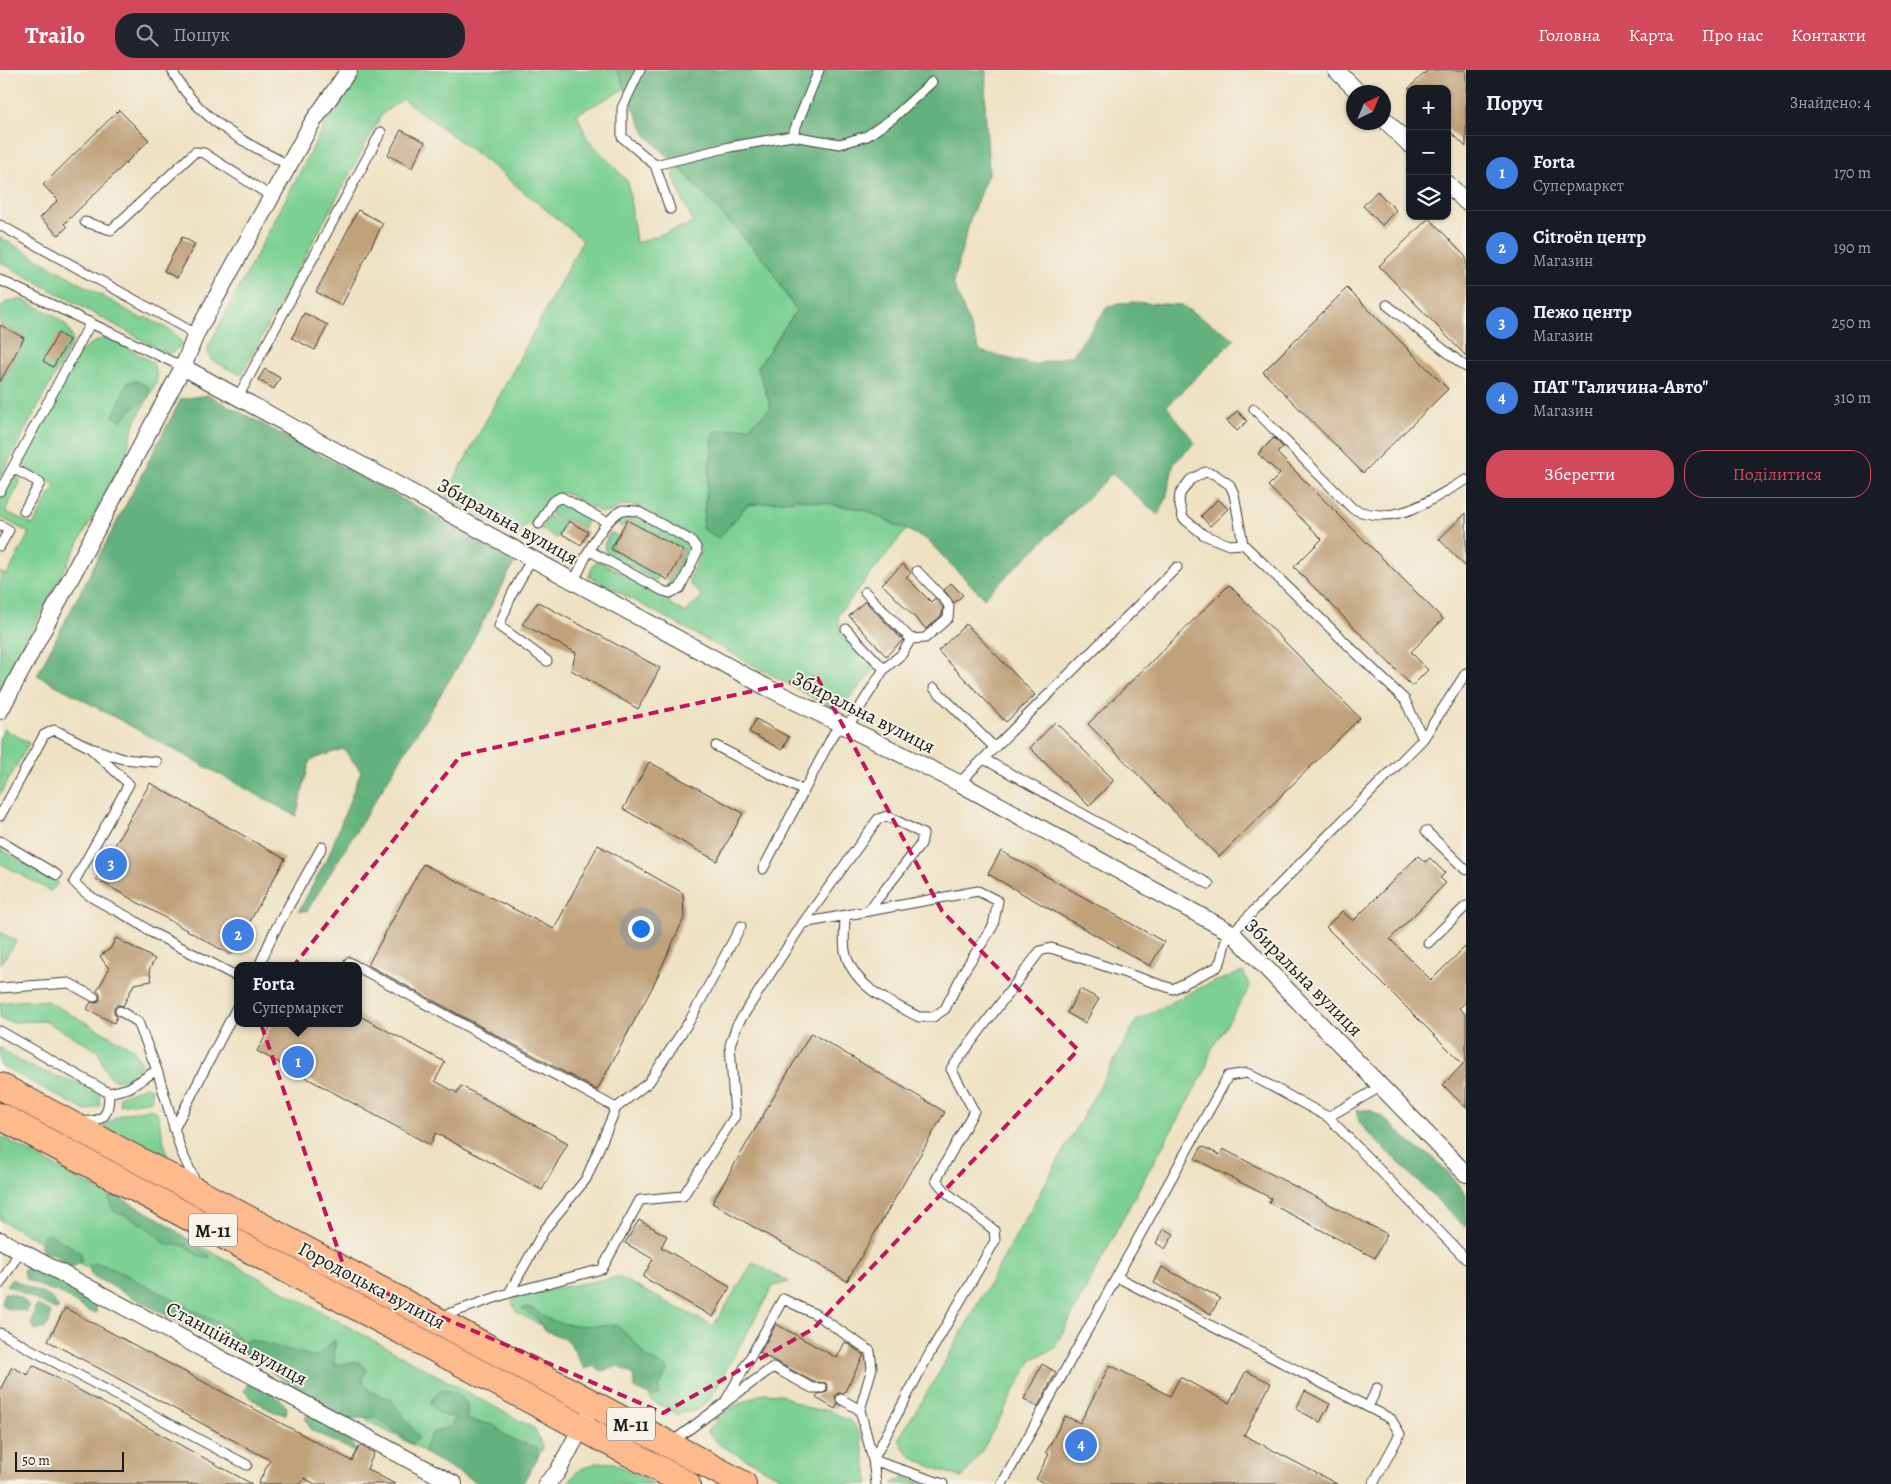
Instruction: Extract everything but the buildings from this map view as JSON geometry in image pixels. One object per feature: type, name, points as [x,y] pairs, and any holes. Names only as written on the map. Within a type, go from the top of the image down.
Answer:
[{"type":"main road","name":"Городоцька вулиця","points":[[0,1086],[743,1484]]},
{"type":"main road","name":"Городоцька вулиця","points":[[0,1116],[581,1429],[687,1484]]},
{"type":"street","points":[[0,711],[183,367],[196,334],[324,103],[349,70]]},
{"type":"street","points":[[1336,70],[1351,85]]},
{"type":"street","points":[[1391,126],[1406,141]]},
{"type":"street","points":[[1451,188],[1466,202]]},
{"type":"street","name":"Збиральна вулиця","points":[[183,367],[574,581],[843,726],[959,783],[1232,933],[1466,1174]]},
{"type":"street","name":"Станційна вулиця","points":[[0,1240],[454,1484]]},
{"type":"street","points":[[546,1484],[557,1473],[593,1404]]},
{"type":"lane","points":[[172,70],[180,87],[224,131],[289,165]]},
{"type":"lane","points":[[640,70],[622,108],[622,137],[655,165],[670,209]]},
{"type":"lane","points":[[792,136],[819,70]]},
{"type":"lane","points":[[655,165],[730,147],[792,136],[840,144],[867,136],[893,118],[932,82]]},
{"type":"lane","points":[[238,397],[381,132]]},
{"type":"lane","points":[[85,222],[111,230],[196,152],[204,153],[272,197]]},
{"type":"lane","points":[[0,225],[196,334]]},
{"type":"lane","points":[[0,280],[183,367]]},
{"type":"lane","points":[[1387,305],[1466,368]]},
{"type":"lane","points":[[0,492],[91,322]]},
{"type":"lane","points":[[1254,409],[1353,509],[1369,515],[1386,517],[1403,513],[1466,480]]},
{"type":"lane","points":[[13,468],[40,482],[24,511]]},
{"type":"lane","points":[[1243,544],[1229,545],[1204,535],[1183,518],[1178,502],[1180,494],[1190,480],[1205,472],[1214,474],[1230,485],[1234,494],[1243,544],[1405,700],[1423,739]]},
{"type":"lane","points":[[539,524],[552,502],[561,497],[607,522]]},
{"type":"lane","points":[[574,581],[590,551],[607,522],[622,510],[632,509],[693,543],[696,547],[696,557],[680,588],[670,593],[590,551]]},
{"type":"lane","points":[[0,525],[9,530],[0,546]]},
{"type":"lane","points":[[532,558],[512,594],[499,626],[547,661]]},
{"type":"lane","points":[[959,783],[1177,567]]},
{"type":"lane","points":[[865,592],[911,639],[925,638],[945,623],[950,613],[947,602],[917,571]]},
{"type":"lane","points":[[846,629],[884,669]]},
{"type":"lane","points":[[763,869],[834,733],[852,720],[884,669],[902,654],[911,639]]},
{"type":"lane","points":[[873,1460],[926,1360],[995,1241],[994,1230],[946,1192],[936,1180],[974,1111],[950,1070],[1040,950],[1051,948],[1173,989],[1217,967],[1221,960],[1226,939],[1423,739],[1466,673]]},
{"type":"lane","points":[[934,688],[994,748]]},
{"type":"lane","points":[[0,816],[44,735],[54,730],[90,747],[123,759],[157,762]]},
{"type":"lane","points":[[716,746],[804,790]]},
{"type":"lane","points":[[90,747],[129,784],[74,882],[82,891],[140,923],[149,930],[234,975]]},
{"type":"lane","points":[[984,759],[1209,884]]},
{"type":"lane","points":[[435,1319],[509,1294],[602,1269],[640,1200],[683,1196],[735,1116],[730,1045],[737,1025],[803,923],[878,819],[887,816],[923,834],[921,844],[868,911]]},
{"type":"lane","points":[[1426,831],[1466,870]]},
{"type":"lane","points":[[0,841],[57,875]]},
{"type":"lane","points":[[261,962],[274,932],[322,846]]},
{"type":"lane","points":[[803,923],[978,891],[998,901],[993,926],[964,971],[944,1009],[939,1014],[926,1018],[919,1017],[870,990],[854,972],[845,951],[845,916]]},
{"type":"lane","points":[[1428,943],[1466,906]]},
{"type":"lane","points":[[509,1294],[545,1230],[586,1179],[616,1108],[648,1082],[690,1020],[741,926]]},
{"type":"lane","points":[[362,969],[616,1108]]},
{"type":"lane","points":[[0,988],[69,983],[94,997]]},
{"type":"lane","points":[[120,1012],[138,1022],[157,1070],[181,1150],[202,1194]]},
{"type":"lane","points":[[174,1129],[234,1013]]},
{"type":"lane","points":[[0,1031],[109,1093],[129,1088],[157,1070]]},
{"type":"lane","points":[[1002,1484],[1228,1076],[1247,1073],[1328,1117],[1466,1259]]},
{"type":"lane","points":[[1328,1117],[1382,1086]]},
{"type":"lane","points":[[57,1117],[91,1122],[104,1116],[109,1109],[109,1093]]},
{"type":"lane","points":[[0,1284],[20,1251]]},
{"type":"lane","points":[[1117,1278],[1391,1419],[1400,1434],[1373,1484]]},
{"type":"lane","points":[[724,1404],[783,1299],[818,1315],[870,1351],[872,1368],[860,1410],[873,1460],[876,1484]]},
{"type":"lane","points":[[0,1333],[247,1465]]},
{"type":"lane","points":[[668,1444],[773,1367],[812,1388],[822,1388]]},
{"type":"lane","points":[[1368,1407],[1377,1388]]},
{"type":"lane","points":[[841,1399],[860,1410]]},
{"type":"lane","points":[[873,1460],[943,1484]]},
{"type":"highlighted area","points":[[817,677],[942,911],[1078,1050],[813,1329],[663,1413],[347,1276],[257,1012],[461,755]]},
{"type":"green space","points":[[364,70],[617,70],[626,88],[577,114],[587,138],[628,182],[636,243],[693,223],[672,174],[679,167],[767,263],[796,311],[758,367],[771,408],[749,427],[719,538],[747,505],[800,499],[865,510],[906,530],[838,615],[840,631],[871,661],[873,671],[838,711],[589,576],[594,563],[599,561],[668,598],[670,604],[685,613],[702,596],[690,584],[690,577],[701,552],[697,541],[693,537],[636,506],[621,505],[611,512],[602,513],[566,493],[554,496],[546,504],[534,526],[527,523],[518,537],[445,497],[583,240],[480,156],[403,99],[382,114],[241,375],[211,360],[207,349],[332,111]]},
{"type":"green space","points":[[617,70],[986,70],[985,106],[989,171],[971,216],[953,283],[980,351],[1033,365],[1073,355],[1108,306],[1132,302],[1181,305],[1235,339],[1167,406],[1195,443],[1174,463],[1166,499],[1158,515],[1112,474],[984,598],[926,539],[865,510],[800,499],[747,505],[719,538],[702,529],[714,431],[749,427],[771,408],[758,367],[796,311],[767,263],[679,167],[645,134]]},
{"type":"green space","points":[[0,237],[142,319],[145,317],[167,328],[177,336],[182,345],[172,353],[166,353],[0,262]]},
{"type":"green space","points":[[19,299],[56,317],[68,328],[72,343],[0,477],[0,384],[25,338],[0,325],[0,310],[6,302]]},
{"type":"green space","points":[[102,339],[113,340],[153,363],[157,376],[156,384],[134,424],[126,455],[0,689],[0,572],[7,575],[29,533],[0,517],[0,499],[12,478],[19,478],[20,483],[5,511],[33,525],[55,485],[30,470],[26,466],[24,456],[79,355],[88,345]]},
{"type":"green space","points":[[137,381],[149,387],[149,397],[131,410],[121,421],[113,416],[128,382]]},
{"type":"green space","points":[[208,395],[516,560],[466,653],[307,911],[299,911],[329,855],[361,771],[343,749],[310,760],[296,816],[37,675],[181,399]]},
{"type":"green space","points":[[562,501],[589,516],[584,528],[568,519],[566,523],[550,514],[555,504]]},
{"type":"green space","points":[[623,513],[634,513],[687,543],[692,548],[692,556],[676,585],[666,587],[685,550],[627,519],[622,527],[616,521]]},
{"type":"green space","points":[[548,516],[564,525],[557,538],[541,529]]},
{"type":"green space","points":[[612,533],[617,536],[611,549],[659,575],[656,581],[606,554],[604,545],[609,534]]},
{"type":"green space","points":[[4,729],[29,743],[0,795],[0,738]]},
{"type":"green space","points":[[0,849],[58,882],[57,885],[50,891],[0,863]]},
{"type":"green space","points":[[0,932],[17,941],[0,964]]},
{"type":"green space","points":[[1243,972],[1250,987],[1211,1050],[1205,1071],[1144,1179],[1054,1349],[1032,1359],[983,1449],[962,1478],[925,1464],[908,1454],[899,1438],[940,1371],[1137,1020],[1206,985]]},
{"type":"green space","points":[[27,1000],[47,1001],[133,1049],[141,1063],[140,1067],[126,1079],[115,1080],[108,1076],[98,1051],[45,1021],[11,1022],[0,1019],[0,1003]]},
{"type":"green space","points":[[0,1047],[34,1068],[96,1090],[100,1093],[100,1106],[86,1111],[0,1065]]},
{"type":"green space","points":[[146,1086],[151,1089],[152,1100],[120,1105],[119,1097]]},
{"type":"green space","points":[[149,1109],[157,1112],[168,1159],[163,1159],[103,1126],[122,1114]]},
{"type":"green space","points":[[1356,1110],[1370,1110],[1381,1116],[1419,1150],[1430,1155],[1448,1172],[1466,1195],[1466,1228],[1368,1133],[1359,1122]]},
{"type":"green space","points":[[0,1136],[535,1429],[543,1448],[522,1484],[484,1484],[0,1220]]},
{"type":"green space","points":[[115,1195],[163,1221],[211,1257],[202,1258],[183,1245],[167,1245],[149,1229],[129,1217],[114,1212],[109,1198]]},
{"type":"green space","points":[[50,1234],[81,1253],[81,1262],[75,1266],[67,1267],[54,1255],[43,1253],[40,1243],[43,1236]]},
{"type":"green space","points":[[753,1262],[789,1282],[773,1286],[710,1399],[697,1410],[678,1414],[652,1401],[638,1375],[516,1312],[512,1301],[516,1296],[618,1277],[713,1326]]},
{"type":"green space","points":[[98,1263],[120,1272],[230,1329],[243,1342],[251,1340],[316,1357],[335,1340],[334,1365],[358,1362],[367,1369],[362,1379],[369,1391],[391,1399],[419,1438],[412,1444],[376,1417],[347,1419],[337,1415],[271,1372],[267,1361],[218,1343],[91,1275],[89,1265]]},
{"type":"green space","points":[[27,1265],[52,1274],[94,1297],[97,1304],[96,1313],[90,1312],[57,1291],[48,1290],[26,1279],[23,1271]]},
{"type":"green space","points":[[11,1279],[50,1297],[59,1308],[56,1310],[7,1285]]},
{"type":"green space","points":[[4,1293],[18,1296],[24,1300],[29,1306],[26,1311],[6,1308],[1,1302]]},
{"type":"green space","points":[[37,1305],[51,1312],[49,1323],[45,1328],[36,1330],[31,1326]]},
{"type":"green space","points":[[527,1307],[534,1309],[547,1319],[565,1324],[616,1325],[633,1340],[645,1356],[668,1369],[659,1388],[659,1394],[654,1397],[635,1389],[633,1375],[619,1366],[602,1371],[594,1366],[584,1369],[569,1341],[543,1329],[538,1319],[522,1309]]},
{"type":"green space","points":[[248,1383],[264,1389],[278,1398],[287,1407],[286,1414],[275,1412],[253,1399],[244,1391]]},
{"type":"green space","points":[[444,1390],[455,1392],[467,1403],[467,1420],[494,1425],[508,1438],[538,1448],[537,1459],[522,1484],[480,1484],[424,1453],[424,1448],[431,1433],[451,1427],[455,1417],[441,1414],[430,1403],[437,1393]]},
{"type":"green space","points":[[764,1393],[779,1394],[812,1410],[827,1409],[852,1422],[861,1436],[869,1484],[793,1484],[720,1445],[707,1431],[728,1409]]},
{"type":"green space","points":[[309,1413],[344,1433],[353,1444],[355,1452],[311,1430],[305,1418]]},
{"type":"green space","points":[[598,1462],[614,1463],[654,1484],[568,1484],[577,1471]]},
{"type":"green space","points":[[903,1477],[924,1484],[892,1484]]},
{"type":"place","name":"Пежо центр","points":[[111,864]]},
{"type":"place","name":"Citroën центр","points":[[238,935]]},
{"type":"place","name":"Forta","points":[[298,1062]]},
{"type":"place","name":"ПАТ \"Галичина-Авто\"","points":[[1081,1445]]}]
